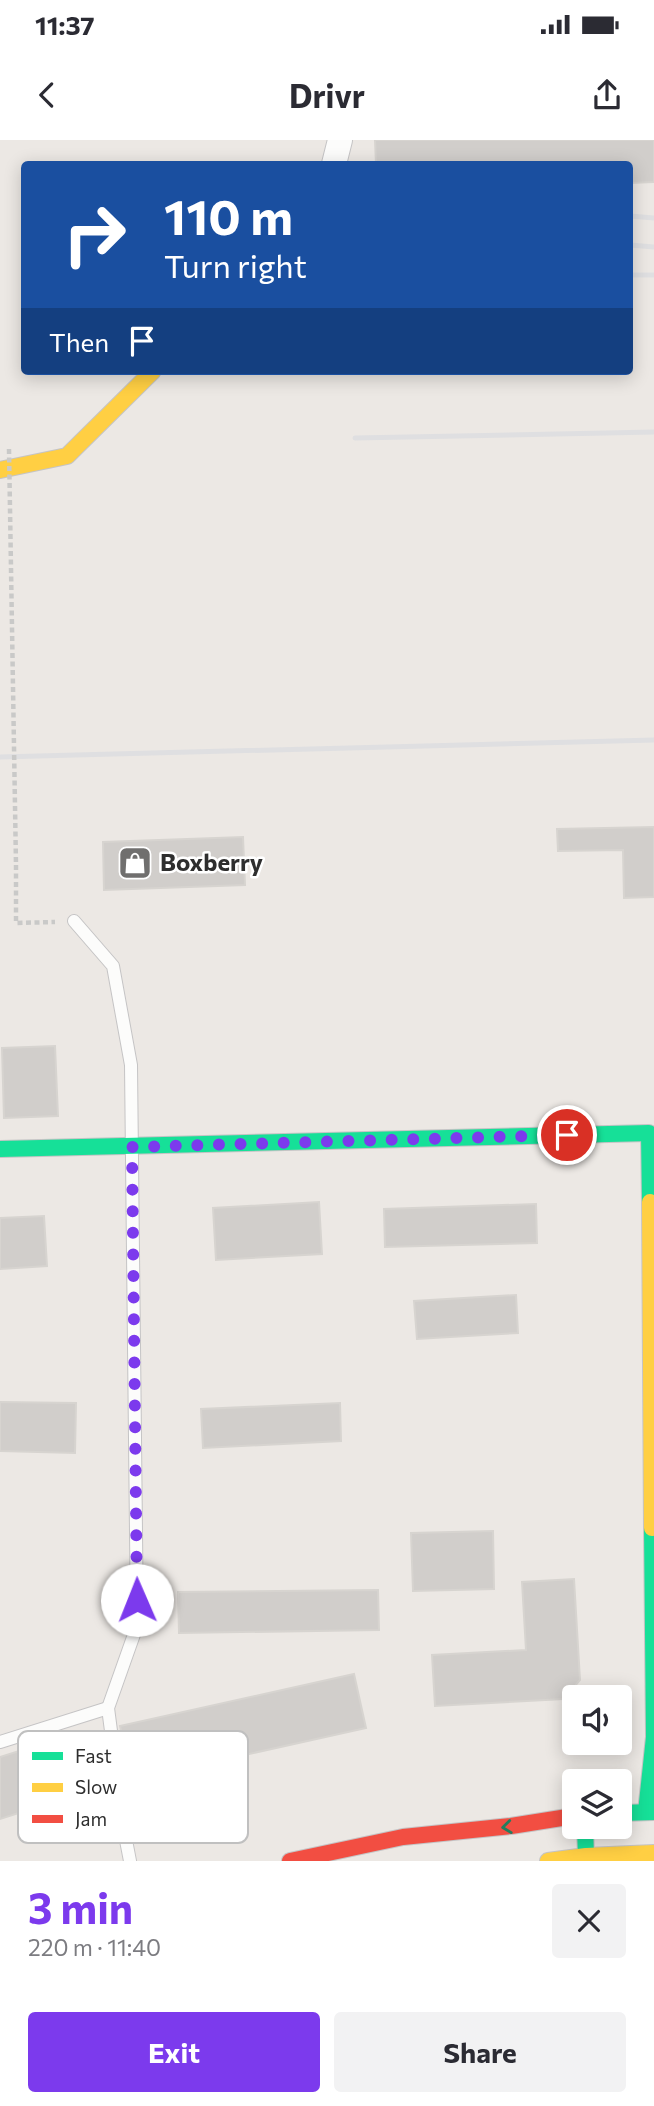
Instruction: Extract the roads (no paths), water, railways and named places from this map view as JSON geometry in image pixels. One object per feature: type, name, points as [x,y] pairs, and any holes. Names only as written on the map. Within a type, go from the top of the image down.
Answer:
[{"type":"street","points":[[335,161],[340,140]]},
{"type":"street","points":[[0,470],[67,456],[149,375]]},
{"type":"street","points":[[0,1149],[651,1133],[654,1737],[650,1812],[632,1813]]},
{"type":"street","points":[[290,1861],[402,1837],[562,1818]]},
{"type":"street","points":[[585,1839],[585,1858]]},
{"type":"street","points":[[548,1861],[654,1853]]},
{"type":"lane","points":[[74,921],[113,966],[131,1065],[137,1626],[108,1708],[111,1731]]},
{"type":"lane","points":[[35,1731],[108,1708]]},
{"type":"lane","points":[[0,1742],[18,1736]]},
{"type":"lane","points":[[127,1843],[130,1861]]},
{"type":"railway","points":[[633,216],[654,218]]},
{"type":"railway","points":[[633,245],[654,247]]},
{"type":"railway","points":[[633,275],[654,275]]},
{"type":"railway","points":[[355,438],[654,432]]},
{"type":"railway","points":[[0,757],[654,740]]},
{"type":"place","name":"Boxberry","points":[[135,863]]}]
